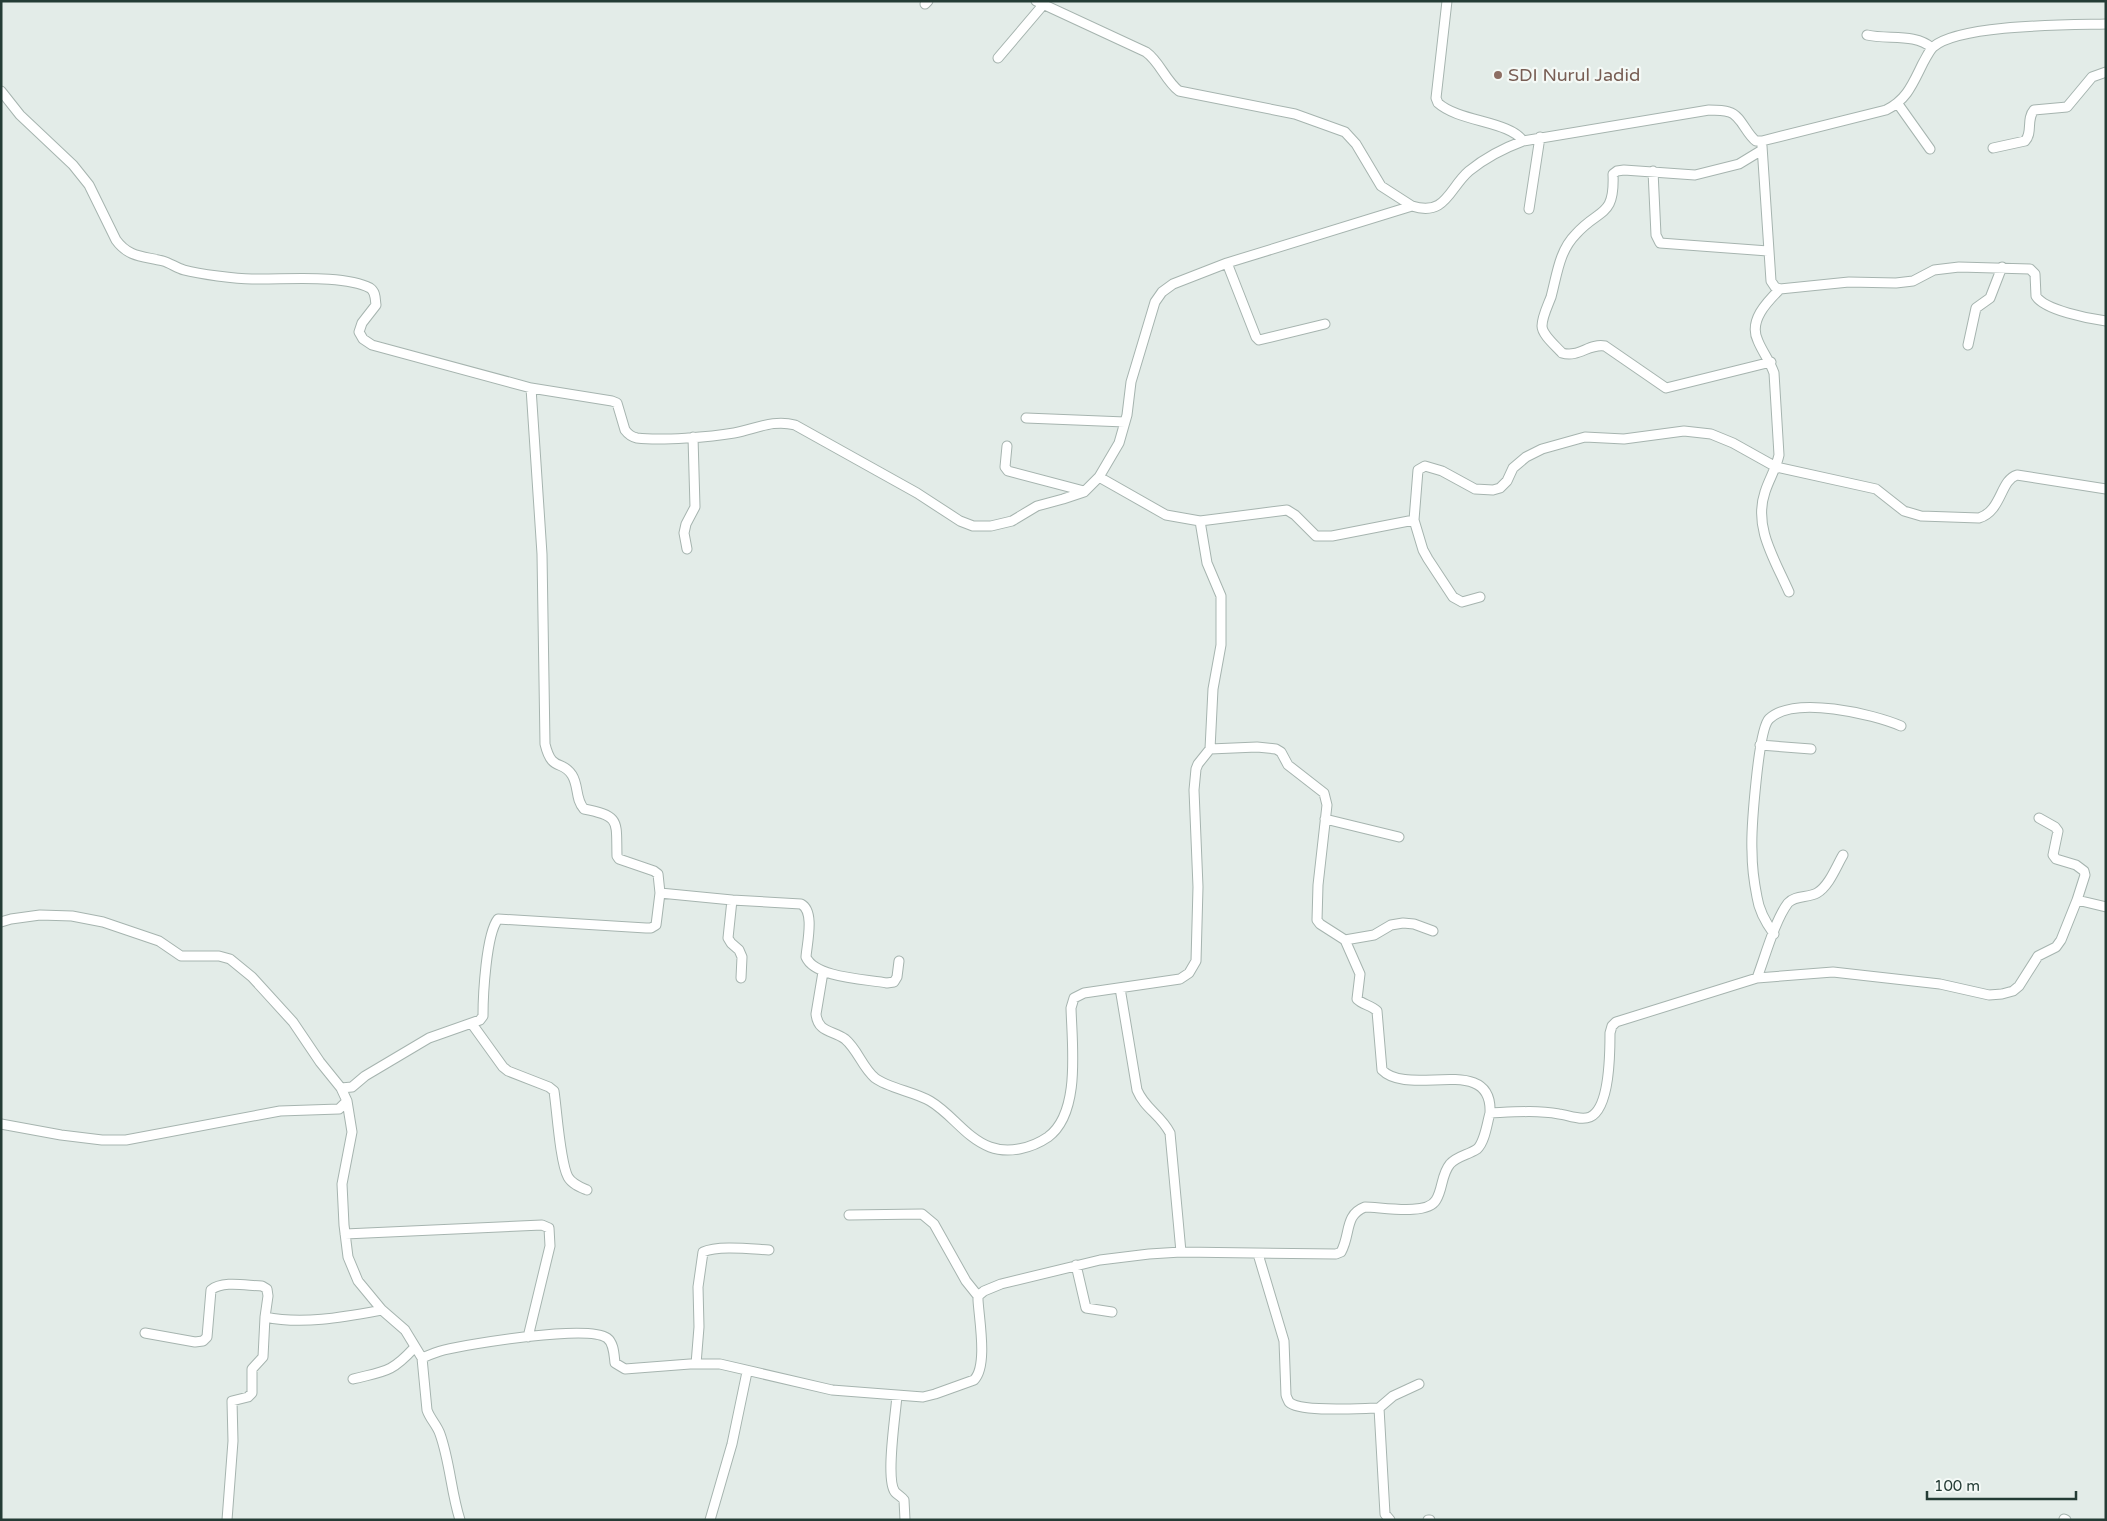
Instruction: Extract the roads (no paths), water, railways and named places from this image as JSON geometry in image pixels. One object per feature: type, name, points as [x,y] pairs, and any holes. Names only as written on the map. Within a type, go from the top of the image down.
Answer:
[{"type":"street","points":[[1447,1],[1436,98],[1438,103],[1461,116],[1511,131],[1519,135],[1523,141]]},
{"type":"street","points":[[998,58],[1040,3],[1146,52],[1152,56],[1172,86],[1179,90],[1295,114],[1345,132],[1356,144],[1382,186],[1412,206],[1420,209],[1439,205],[1447,200],[1467,173],[1478,164],[1506,147],[1523,141],[1709,110],[1729,112],[1734,114],[1751,138],[1762,146],[1768,251],[1771,281],[1775,287],[1780,289],[1849,282],[1896,283],[1913,281],[1936,270],[1959,267],[2030,269],[2034,271],[2036,296],[2043,303],[2079,317],[2106,322]]},
{"type":"street","points":[[1770,362],[1666,388],[1605,346],[1594,346],[1575,355],[1562,353],[1542,329],[1555,282],[1557,267],[1575,234],[1609,206],[1614,185],[1613,174],[1624,170],[1695,176],[1739,164],[1762,146],[1886,110],[1898,104],[1908,94],[1932,48],[1946,38],[1983,31],[2073,23],[2106,24]]},
{"type":"street","points":[[1867,35],[1920,40],[1932,48]]},
{"type":"street","points":[[1993,148],[2025,141],[2029,133],[2031,114],[2034,110],[2067,107],[2092,77],[2106,72]]},
{"type":"street","points":[[1,91],[20,115],[73,165],[90,185],[116,240],[122,248],[131,254],[163,261],[185,270],[250,280],[314,278],[354,284],[371,289],[375,295],[376,305],[362,323],[360,332],[363,339],[372,345],[531,388],[617,403],[625,430],[636,438],[693,437],[734,433],[773,422],[795,425],[917,493],[960,521],[973,526],[992,526],[1012,521],[1037,506],[1063,500],[1084,492],[1099,478],[1119,443],[1125,422],[1131,382],[1155,302],[1162,292],[1173,284],[1227,263],[1412,206]]},
{"type":"street","points":[[1898,104],[1930,149]]},
{"type":"street","points":[[1529,209],[1540,138]]},
{"type":"street","points":[[1653,171],[1656,235],[1660,243],[1768,251]]},
{"type":"street","points":[[1227,263],[1258,340],[1325,324]]},
{"type":"street","points":[[1968,345],[1976,308],[1990,298],[2002,267]]},
{"type":"street","points":[[1780,289],[1764,307],[1755,328],[1757,339],[1770,362],[1774,374],[1779,455],[1776,467],[1765,491],[1761,509],[1763,532],[1789,592]]},
{"type":"street","points":[[341,1088],[352,1087],[365,1076],[429,1038],[450,1029],[479,1022],[483,1016],[485,969],[495,923],[498,919],[651,928],[656,924],[660,880],[656,872],[619,859],[617,856],[616,825],[613,819],[602,813],[584,809],[578,800],[574,777],[569,771],[553,763],[546,749],[542,554],[531,388]]},
{"type":"street","points":[[1026,418],[1125,422]]},
{"type":"street","points":[[1480,597],[1468,602],[1456,600],[1423,550],[1414,520],[1418,470],[1422,466],[1428,465],[1476,489],[1493,490],[1500,488],[1507,481],[1513,468],[1526,457],[1542,449],[1585,438],[1624,439],[1684,430],[1711,434],[1733,443],[1776,467],[1876,489],[1904,511],[1921,516],[1971,518],[1985,516],[1998,501],[2009,480],[2017,475],[2106,490]]},
{"type":"street","points":[[687,549],[684,533],[686,524],[695,507],[693,437]]},
{"type":"street","points":[[1007,446],[1005,467],[1008,471],[1084,492]]},
{"type":"street","points":[[1099,478],[1161,513],[1200,521],[1287,510],[1295,515],[1316,536],[1332,536],[1414,520]]},
{"type":"street","points":[[823,972],[816,1014],[820,1026],[826,1032],[843,1038],[852,1046],[868,1072],[877,1080],[930,1101],[972,1137],[989,1147],[1002,1150],[1021,1150],[1047,1137],[1061,1125],[1067,1109],[1071,1087],[1071,1008],[1074,998],[1084,993],[1180,979],[1189,973],[1196,962],[1198,887],[1194,790],[1196,769],[1210,749],[1213,689],[1221,645],[1221,596],[1207,563],[1200,521]]},
{"type":"street","points":[[1774,934],[1763,919],[1757,899],[1752,854],[1760,745],[1765,723],[1770,718],[1796,709],[1813,707],[1884,718],[1901,726]]},
{"type":"street","points":[[1760,745],[1811,750]]},
{"type":"street","points":[[978,1296],[984,1291],[1001,1284],[1076,1265],[1149,1254],[1182,1252],[1336,1254],[1341,1252],[1344,1247],[1352,1216],[1358,1209],[1373,1207],[1412,1210],[1431,1205],[1436,1200],[1444,1175],[1451,1163],[1477,1149],[1481,1144],[1490,1113],[1490,1102],[1482,1087],[1476,1083],[1458,1079],[1424,1081],[1400,1079],[1386,1075],[1382,1070],[1377,1011],[1357,999],[1360,974],[1345,940],[1320,924],[1317,920],[1318,884],[1327,805],[1324,793],[1288,765],[1281,752],[1276,749],[1257,747],[1210,749]]},
{"type":"street","points":[[1490,1113],[1543,1111],[1582,1118],[1589,1117],[1600,1106],[1606,1085],[1610,1033],[1612,1026],[1616,1022],[1757,978],[1843,972],[1940,984],[1989,995],[2013,991],[2019,986],[2038,956],[2056,947],[2061,940],[2085,875],[2084,871],[2076,866],[2056,859],[2054,855],[2058,832],[2055,827],[2039,818]]},
{"type":"street","points":[[1325,819],[1399,837]]},
{"type":"street","points":[[1757,978],[1777,922],[1788,903],[1792,899],[1816,894],[1823,888],[1843,855]]},
{"type":"street","points":[[660,893],[801,904],[805,906],[809,915],[806,957],[808,963],[823,972],[887,983],[894,982],[897,977],[899,961]]},
{"type":"street","points":[[732,900],[728,938],[739,950],[742,957],[740,978]]},
{"type":"street","points":[[2077,900],[2106,907]]},
{"type":"street","points":[[1,922],[40,915],[72,916],[103,922],[159,940],[181,956],[219,956],[230,959],[252,977],[293,1022],[320,1062],[341,1088],[347,1100],[352,1132],[342,1184],[348,1257],[355,1275],[382,1310],[404,1330],[422,1358],[427,1410],[440,1432],[460,1520]]},
{"type":"street","points":[[1345,940],[1374,935],[1391,925],[1403,923],[1414,924],[1433,931]]},
{"type":"street","points":[[1120,988],[1137,1090],[1142,1103],[1165,1123],[1170,1133],[1182,1252]]},
{"type":"street","points":[[472,1024],[508,1072],[554,1091],[568,1177],[575,1184],[587,1190]]},
{"type":"street","points":[[1,1124],[61,1136],[126,1140],[280,1111],[340,1109],[347,1100]]},
{"type":"street","points":[[422,1358],[443,1350],[565,1333],[605,1337],[613,1347],[615,1363],[625,1369],[720,1364],[747,1372],[832,1390],[922,1397],[976,1378],[980,1370],[981,1344],[978,1296],[966,1281],[934,1224],[922,1214],[849,1215]]},
{"type":"street","points":[[345,1234],[542,1224],[549,1228],[550,1246],[528,1337]]},
{"type":"street","points":[[696,1364],[699,1327],[698,1287],[703,1252],[722,1249],[769,1250]]},
{"type":"street","points":[[1258,1254],[1284,1341],[1286,1395],[1289,1402],[1296,1406],[1316,1409],[1380,1408],[1393,1396],[1419,1384]]},
{"type":"street","points":[[1076,1265],[1086,1308],[1112,1312]]},
{"type":"street","points":[[145,1333],[195,1342],[203,1341],[207,1338],[211,1290],[215,1287],[227,1285],[262,1286],[267,1289],[263,1357],[252,1369],[252,1393],[248,1397],[232,1402],[233,1441],[227,1520]]},
{"type":"street","points":[[264,1318],[292,1321],[338,1318],[382,1310]]},
{"type":"street","points":[[353,1379],[389,1370],[398,1365],[414,1348]]},
{"type":"street","points":[[710,1520],[732,1444],[747,1372]]},
{"type":"street","points":[[898,1395],[891,1456],[892,1479],[896,1492],[904,1500],[905,1520]]},
{"type":"street","points":[[1380,1408],[1385,1514],[1390,1520]]},
{"type":"place","name":"SDI Nurul Jadid","points":[[1498,75]]}]
